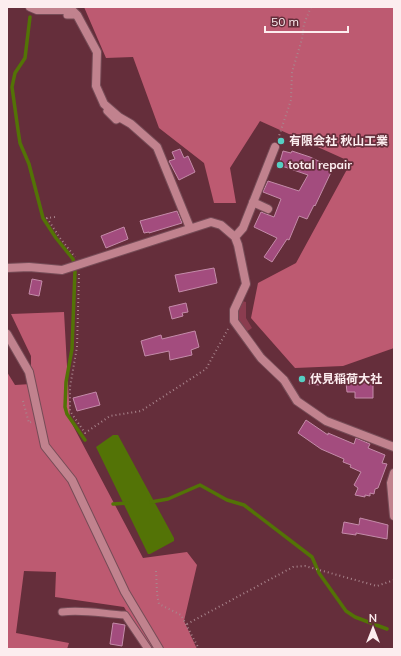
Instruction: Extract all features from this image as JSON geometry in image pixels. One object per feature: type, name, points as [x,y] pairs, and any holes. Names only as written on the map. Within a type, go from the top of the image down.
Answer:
[{"type":"street","points":[[30,7],[37,10],[72,10],[77,15],[97,52],[96,86],[104,104],[120,118],[131,124],[157,147],[190,228]]},
{"type":"street","points":[[234,237],[243,228],[275,146]]},
{"type":"street","points":[[253,202],[268,209]]},
{"type":"street","points":[[7,268],[29,266],[62,270],[190,228],[215,223],[221,225],[234,237],[245,273],[246,284],[234,310],[234,320],[261,358],[284,380],[297,401],[326,421],[394,447]]},
{"type":"street","points":[[7,334],[29,372],[45,446],[72,480],[125,592],[159,649]]},
{"type":"street","points":[[394,473],[391,483],[394,516]]},
{"type":"lane","points":[[67,15],[77,15]]},
{"type":"lane","points":[[107,111],[116,120],[120,118]]},
{"type":"lane","points":[[62,612],[75,610],[93,614],[125,615],[148,649]]},
{"type":"path","points":[[275,146],[291,100],[292,72],[302,39],[304,24],[312,7]]},
{"type":"path","points":[[55,217],[47,218],[79,264],[77,347],[70,387],[70,411],[85,433],[110,416],[141,411],[206,369],[234,320]]},
{"type":"path","points":[[187,624],[292,567],[306,566],[377,586],[394,580]]},
{"type":"path","points":[[156,571],[158,584],[156,593],[159,604],[181,615],[199,649]]},
{"type":"shaded area","points":[[84,7],[394,7],[394,348],[343,366],[295,368],[251,318],[258,283],[296,263],[351,162],[260,121],[230,168],[236,203],[214,203],[204,163],[159,128],[133,57],[106,58]]},
{"type":"shaded area","points":[[242,301],[246,302],[246,318],[252,328],[246,332],[238,320],[238,310]]},
{"type":"shaded area","points":[[64,312],[70,420],[143,558],[187,552],[197,565],[184,621],[197,649],[149,649],[124,607],[55,597],[56,572],[24,571],[16,633],[69,643],[67,649],[7,649],[7,372],[15,385],[31,384],[31,356],[11,314]]},
{"type":"shaded area","points":[[113,435],[118,435],[174,538],[174,541],[150,554],[148,554],[96,447]]},
{"type":"building","points":[[180,149],[184,158],[188,156],[195,172],[179,180],[169,161],[175,159],[172,152]]},
{"type":"building","points":[[283,151],[291,153],[292,151],[310,157],[333,168],[315,206],[314,205],[307,219],[299,216],[289,240],[287,239],[272,262],[264,257],[277,238],[254,227],[261,212],[274,217],[281,199],[263,192],[268,181],[299,191],[308,175],[279,165]]},
{"type":"building","points":[[177,211],[182,223],[149,233],[144,233],[140,221]]},
{"type":"building","points":[[124,227],[128,239],[106,248],[101,236]]},
{"type":"building","points":[[214,268],[217,283],[179,292],[175,275]]},
{"type":"building","points":[[32,279],[42,281],[39,296],[29,294]]},
{"type":"building","points":[[186,303],[188,312],[182,313],[183,316],[172,319],[169,307]]},
{"type":"building","points":[[195,331],[199,347],[191,350],[192,355],[170,360],[169,351],[145,356],[141,341],[161,335],[162,339]]},
{"type":"building","points":[[311,373],[321,374],[319,385],[309,384]]},
{"type":"building","points":[[373,382],[373,398],[355,398],[355,392],[347,392],[346,383]]},
{"type":"building","points":[[96,392],[100,405],[77,411],[73,398]]},
{"type":"building","points":[[306,420],[328,435],[328,433],[354,444],[356,438],[370,444],[368,448],[385,455],[382,463],[387,464],[378,488],[375,489],[374,494],[370,493],[370,496],[365,495],[365,497],[355,495],[358,488],[354,485],[361,472],[350,467],[351,465],[343,462],[344,459],[321,449],[298,433]]},
{"type":"building","points":[[360,518],[388,525],[387,539],[356,533],[356,535],[342,533],[344,522],[359,525]]},
{"type":"building","points":[[113,623],[125,625],[122,646],[110,644]]},
{"type":"waterway","points":[[30,17],[25,58],[15,73],[12,87],[20,143],[29,164],[43,218],[56,238],[73,259],[75,270],[72,349],[66,382],[65,407],[67,414],[85,440]]},
{"type":"waterway","points":[[151,502],[168,499],[200,485],[227,500],[244,505],[312,557],[319,573],[346,611],[355,617],[387,629]]},
{"type":"waterway","points":[[113,504],[128,503]]},
{"type":"place","name":"有限会社 秋山工業","points":[[281,141]]},
{"type":"place","name":"total repair","points":[[280,165]]},
{"type":"place","name":"伏見稲荷大社","points":[[302,379]]}]
